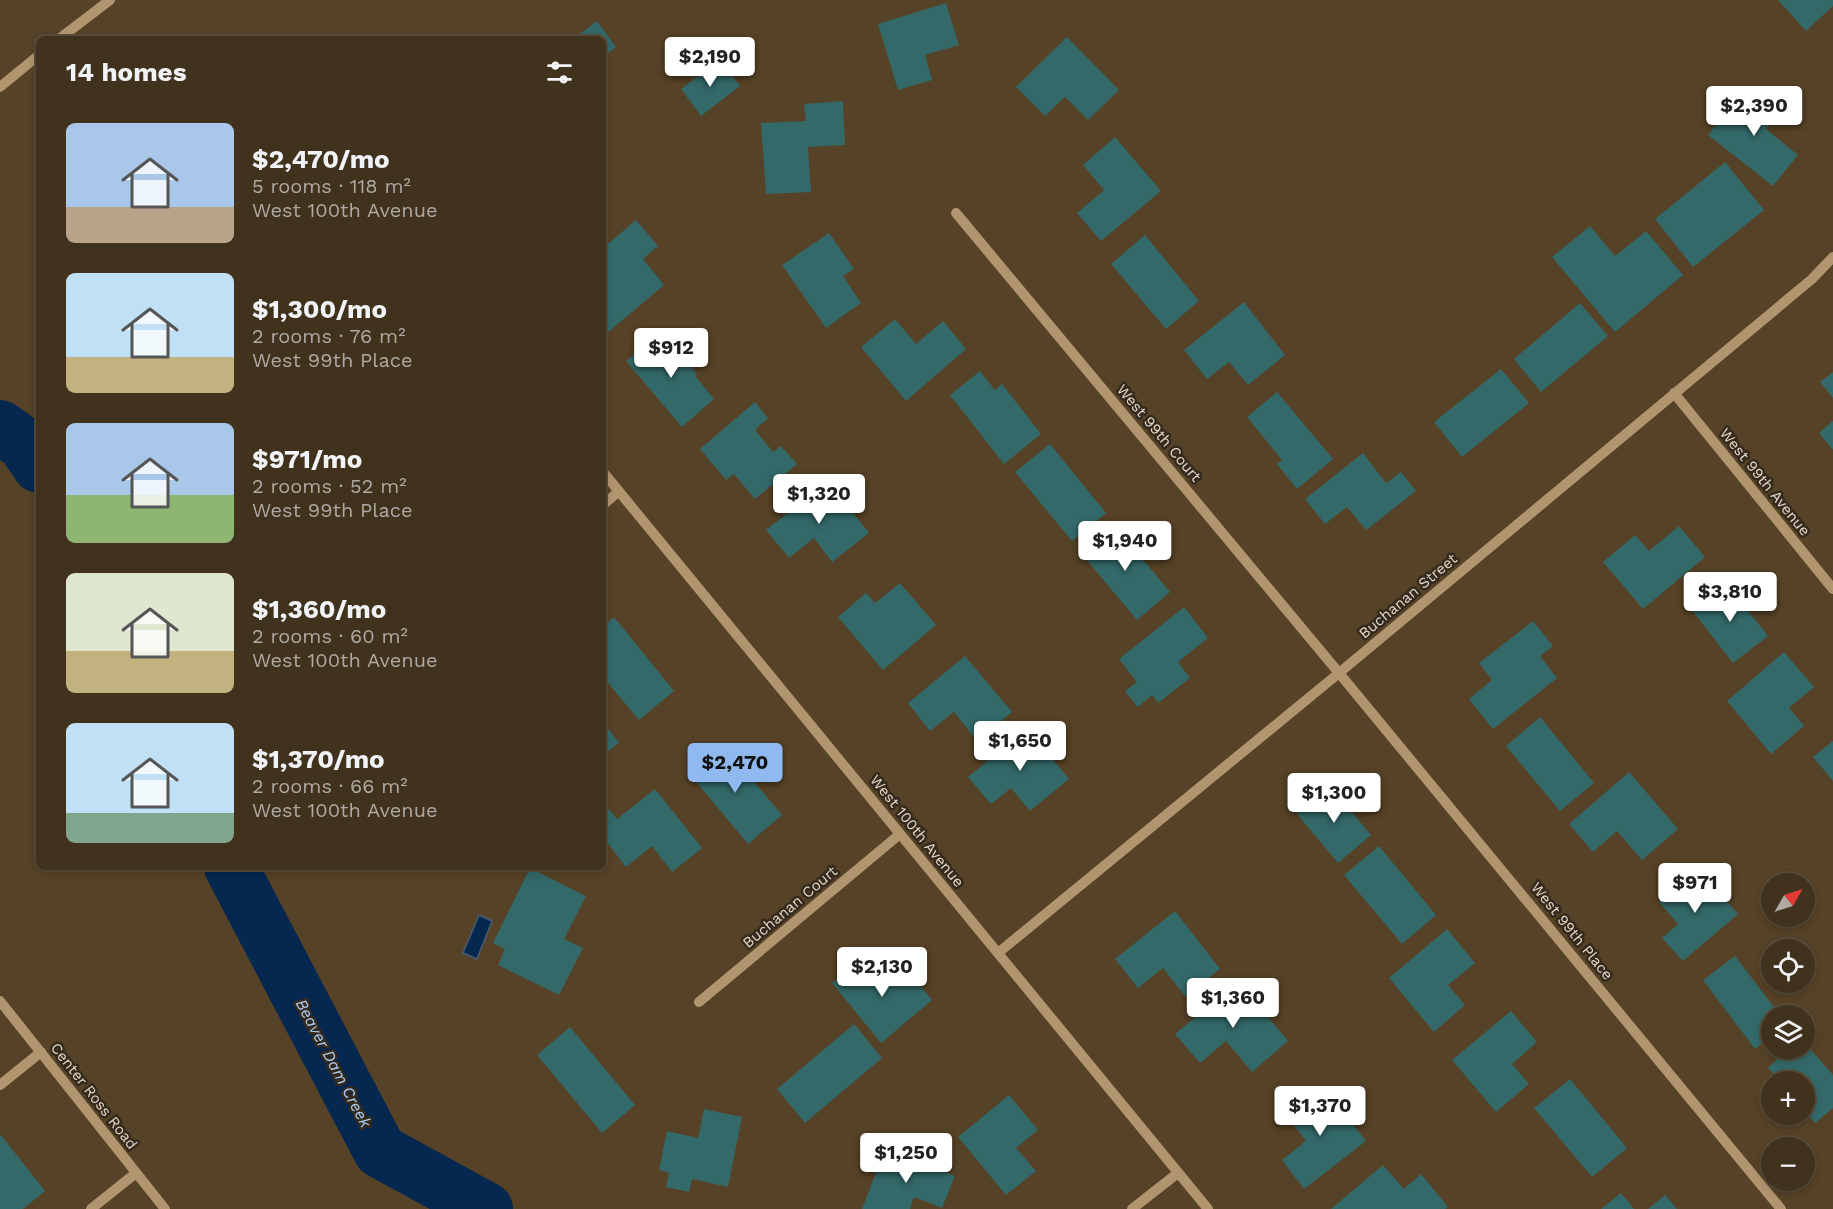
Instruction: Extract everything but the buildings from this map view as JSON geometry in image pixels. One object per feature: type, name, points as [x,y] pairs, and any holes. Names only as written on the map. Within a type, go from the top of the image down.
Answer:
[{"type":"street","points":[[63,36],[110,0]]},
{"type":"street","points":[[0,87],[36,57]]},
{"type":"street","name":"West 99th Court","points":[[956,213],[1340,673]]},
{"type":"street","name":"Buchanan Street","points":[[998,953],[1340,673],[1812,279],[1833,257]]},
{"type":"street","name":"West 99th Avenue","points":[[1674,393],[1833,589]]},
{"type":"street","name":"West 100th Avenue","points":[[606,476],[1208,1209]]},
{"type":"street","points":[[606,502],[619,491]]},
{"type":"street","name":"West 99th Place","points":[[1340,673],[1781,1209]]},
{"type":"street","name":"Buchanan Court","points":[[699,1002],[900,834]]},
{"type":"street","name":"Center Ross Road","points":[[0,1001],[165,1209]]},
{"type":"street","points":[[0,1084],[41,1052]]},
{"type":"street","points":[[91,1209],[136,1173]]},
{"type":"street","points":[[1132,1209],[1178,1173]]},
{"type":"water","points":[[479,915],[492,921],[477,959],[463,953]]},
{"type":"waterway","name":"Beaver Dam Creek","points":[[0,427],[24,444],[36,462]]},
{"type":"waterway","name":"Beaver Dam Creek","points":[[233,870],[380,1151],[486,1209]]}]
